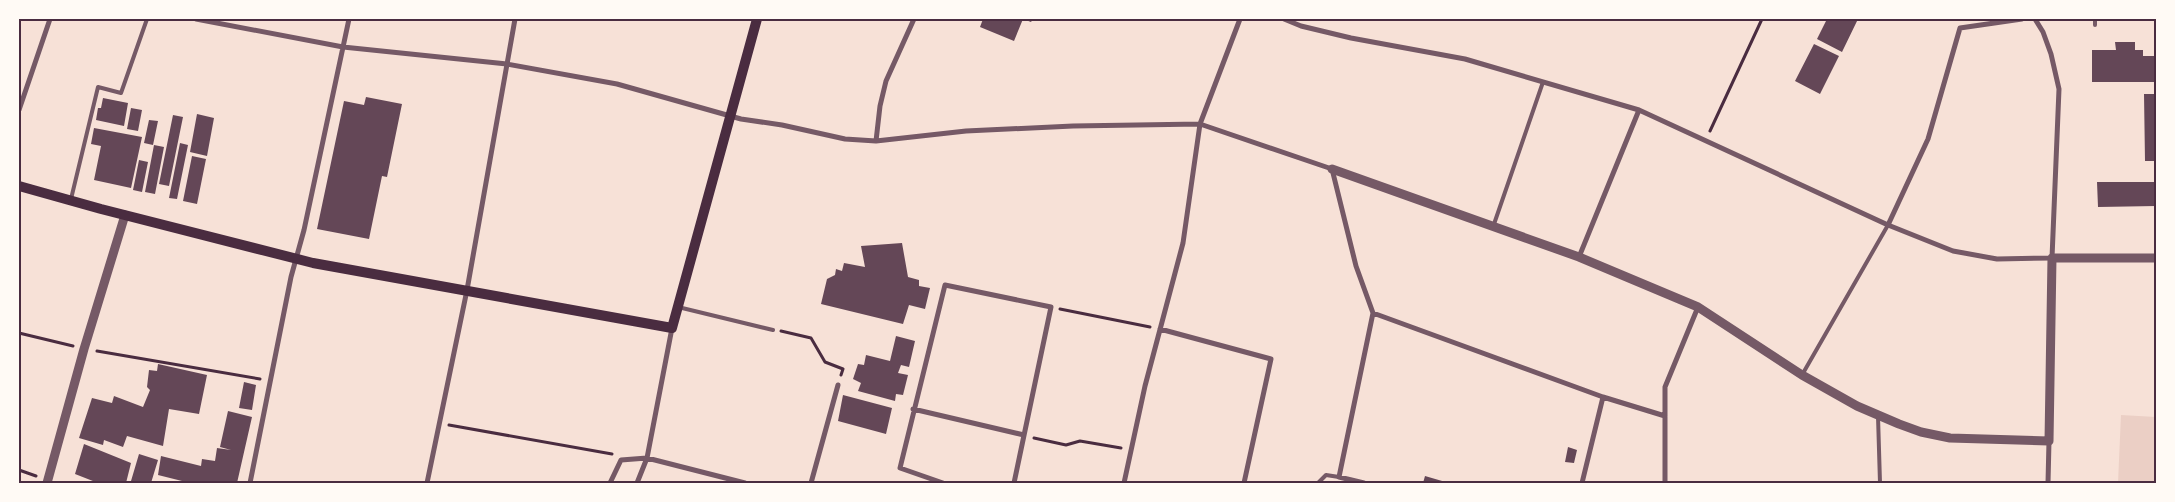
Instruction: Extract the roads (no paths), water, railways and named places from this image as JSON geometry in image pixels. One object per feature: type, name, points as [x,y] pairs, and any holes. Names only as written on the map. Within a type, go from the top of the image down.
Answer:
[{"type":"main road","points":[[19,186],[296,259],[672,328],[757,19]]},
{"type":"street","points":[[19,110],[50,19]]},
{"type":"street","points":[[196,19],[343,47],[508,64],[617,84],[730,116],[845,139],[876,141],[976,130],[1200,124],[1332,169],[1579,258],[1698,307],[1802,375],[1857,406],[1920,432],[1950,438],[2049,441]]},
{"type":"street","points":[[250,483],[296,259],[349,19]]},
{"type":"street","points":[[427,483],[467,290],[515,19]]},
{"type":"street","points":[[876,141],[880,106],[886,81],[914,19]]},
{"type":"street","points":[[1124,483],[1160,329],[1183,242],[1200,124],[1240,19]]},
{"type":"street","points":[[1284,19],[1302,26],[1351,38],[1465,59],[1639,110],[1888,225],[1953,252],[1997,259],[2156,258]]},
{"type":"street","points":[[1888,225],[1928,140],[1960,28],[2022,19]]},
{"type":"street","points":[[2035,19],[2043,32],[2051,54],[2059,89],[2052,258],[2048,483]]},
{"type":"street","points":[[1579,258],[1639,110]]},
{"type":"street","points":[[1332,169],[1356,266],[1373,313],[1339,477],[1364,483]]},
{"type":"street","points":[[46,483],[84,348],[125,215]]},
{"type":"street","points":[[943,483],[900,468],[945,285],[1051,307],[1014,483]]},
{"type":"street","points":[[1665,483],[1664,387],[1698,307]]},
{"type":"street","points":[[1373,313],[1603,397],[1665,416]]},
{"type":"street","points":[[637,483],[647,458],[672,328]]},
{"type":"street","points":[[1160,329],[1271,359],[1244,483]]},
{"type":"street","points":[[811,483],[838,385]]},
{"type":"street","points":[[1582,483],[1603,397]]},
{"type":"street","points":[[914,409],[1024,435]]},
{"type":"street","points":[[610,483],[620,460],[647,458],[745,483]]},
{"type":"lane","points":[[71,201],[98,87],[121,93],[147,19]]},
{"type":"lane","points":[[2095,19],[2095,25]]},
{"type":"lane","points":[[1493,227],[1543,82]]},
{"type":"lane","points":[[1802,375],[1888,225]]},
{"type":"lane","points":[[678,306],[774,330]]},
{"type":"lane","points":[[1878,416],[1880,483]]},
{"type":"lane","points":[[1318,483],[1326,476],[1339,477]]}]
